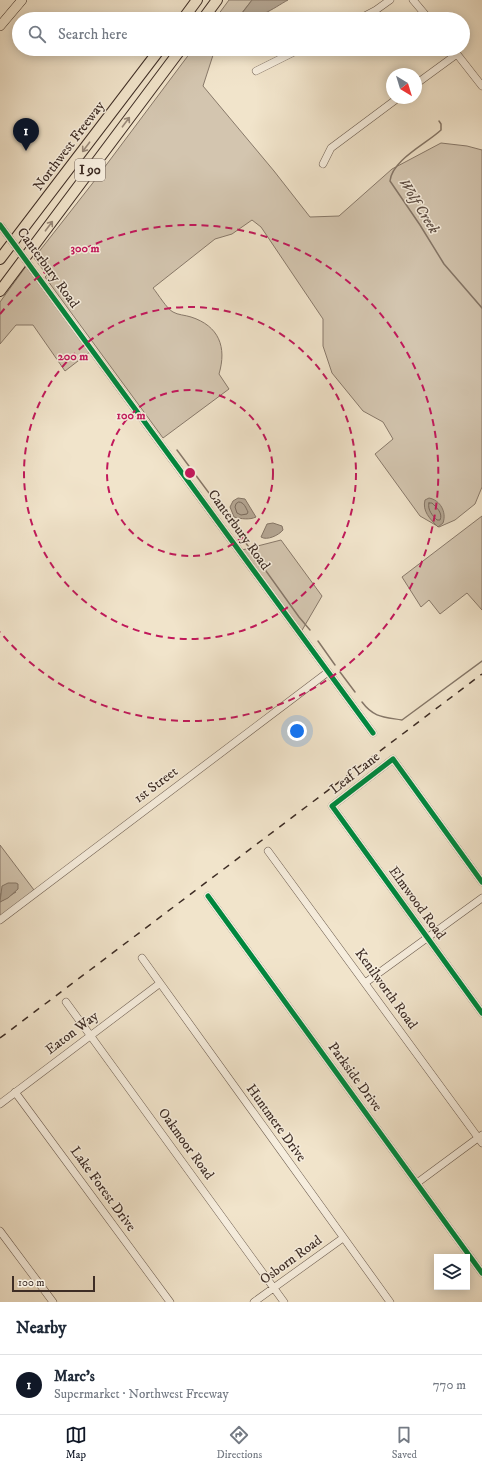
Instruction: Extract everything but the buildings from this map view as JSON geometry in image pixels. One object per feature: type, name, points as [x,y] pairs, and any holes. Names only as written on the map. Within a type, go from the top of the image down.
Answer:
[{"type":"highway","points":[[188,12],[197,0]]},
{"type":"highway","points":[[208,12],[217,0]]},
{"type":"highway","name":"Northwest Freeway","points":[[0,259],[155,56]]},
{"type":"highway","name":"I 90","points":[[0,291],[176,56]]},
{"type":"main road","points":[[0,26],[22,0]]},
{"type":"street","points":[[372,12],[390,0]]},
{"type":"street","points":[[414,0],[423,12]]},
{"type":"street","points":[[256,71],[286,56]]},
{"type":"street","points":[[422,79],[449,56]]},
{"type":"street","points":[[459,56],[482,86]]},
{"type":"street","points":[[323,164],[331,148],[390,104]]},
{"type":"street","name":"Canterbury Road","points":[[0,225],[373,733]]},
{"type":"street","name":"1st Street","points":[[0,920],[328,672]]},
{"type":"street","name":"Leaf Lane","points":[[332,806],[393,759],[482,882]]},
{"type":"street","name":"Elmwood Road","points":[[332,806],[482,1014]]},
{"type":"street","name":"Kenilworth Road","points":[[268,851],[481,1138]]},
{"type":"street","name":"Parkside Drive","points":[[208,896],[482,1273]]},
{"type":"street","points":[[365,983],[482,898]]},
{"type":"street","name":"Huntmere Drive","points":[[142,958],[159,984],[390,1302]]},
{"type":"street","name":"Eaton Way","points":[[0,1104],[159,984]]},
{"type":"street","name":"Oakmoor Road","points":[[66,1002],[284,1302]]},
{"type":"street","name":"Lake Forest Drive","points":[[15,1092],[170,1302]]},
{"type":"street","points":[[417,1183],[481,1138]]},
{"type":"street","points":[[0,1231],[53,1302]]},
{"type":"street","name":"Osborn Road","points":[[254,1302],[343,1238]]},
{"type":"shaded area","points":[[229,0],[252,0],[243,12],[220,12]]},
{"type":"shaded area","points":[[188,56],[213,56],[203,86],[274,171],[310,217],[339,216],[392,169],[441,143],[467,146],[482,150],[482,487],[475,504],[455,520],[439,527],[420,516],[375,454],[393,439],[383,422],[363,411],[332,373],[323,346],[323,319],[261,227],[252,220],[232,234],[215,239],[153,288],[165,305],[173,312],[201,321],[214,332],[221,346],[222,355],[219,374],[229,389],[163,438],[45,277],[47,275],[34,258],[92,184]]},
{"type":"shaded area","points":[[27,265],[91,351],[65,371],[33,325],[16,325],[0,344],[0,302]]},
{"type":"shaded area","points":[[482,516],[482,610],[467,593],[440,614],[429,600],[421,607],[402,577]]},
{"type":"shaded area","points":[[281,540],[322,596],[301,632],[242,550]]},
{"type":"shaded area","points":[[0,845],[34,890],[0,917],[0,902],[16,892],[1,893],[0,897]]},
{"type":"water","points":[[252,0],[288,0],[268,12],[243,12]]},
{"type":"water","points":[[238,498],[245,499],[256,517],[245,519],[234,517],[230,507],[233,501]]},
{"type":"water","points":[[429,498],[436,501],[442,507],[444,519],[443,523],[438,527],[430,518],[425,508],[425,500]]},
{"type":"water","points":[[273,523],[282,526],[283,530],[273,537],[261,537],[267,524]]},
{"type":"water","points":[[8,883],[18,884],[18,889],[8,898],[0,902],[2,886]]},
{"type":"waterway","name":"Wolf Creek","points":[[439,121],[441,124],[441,130],[403,159],[392,173],[390,181],[444,264],[482,308]]},
{"type":"waterway","points":[[177,450],[238,532]]},
{"type":"waterway","points":[[243,539],[310,630]]},
{"type":"waterway","points":[[318,641],[335,665]]},
{"type":"waterway","points":[[362,702],[375,714],[402,720],[482,661]]},
{"type":"waterway","points":[[340,672],[355,692]]},
{"type":"railway","points":[[0,1038],[482,674]]},
{"type":"cycle path","points":[[0,225],[373,733]]},
{"type":"cycle path","points":[[482,882],[393,759],[332,806],[482,1013]]},
{"type":"cycle path","points":[[208,896],[482,1273]]},
{"type":"place","name":"Marc's","points":[[26,151]]}]
